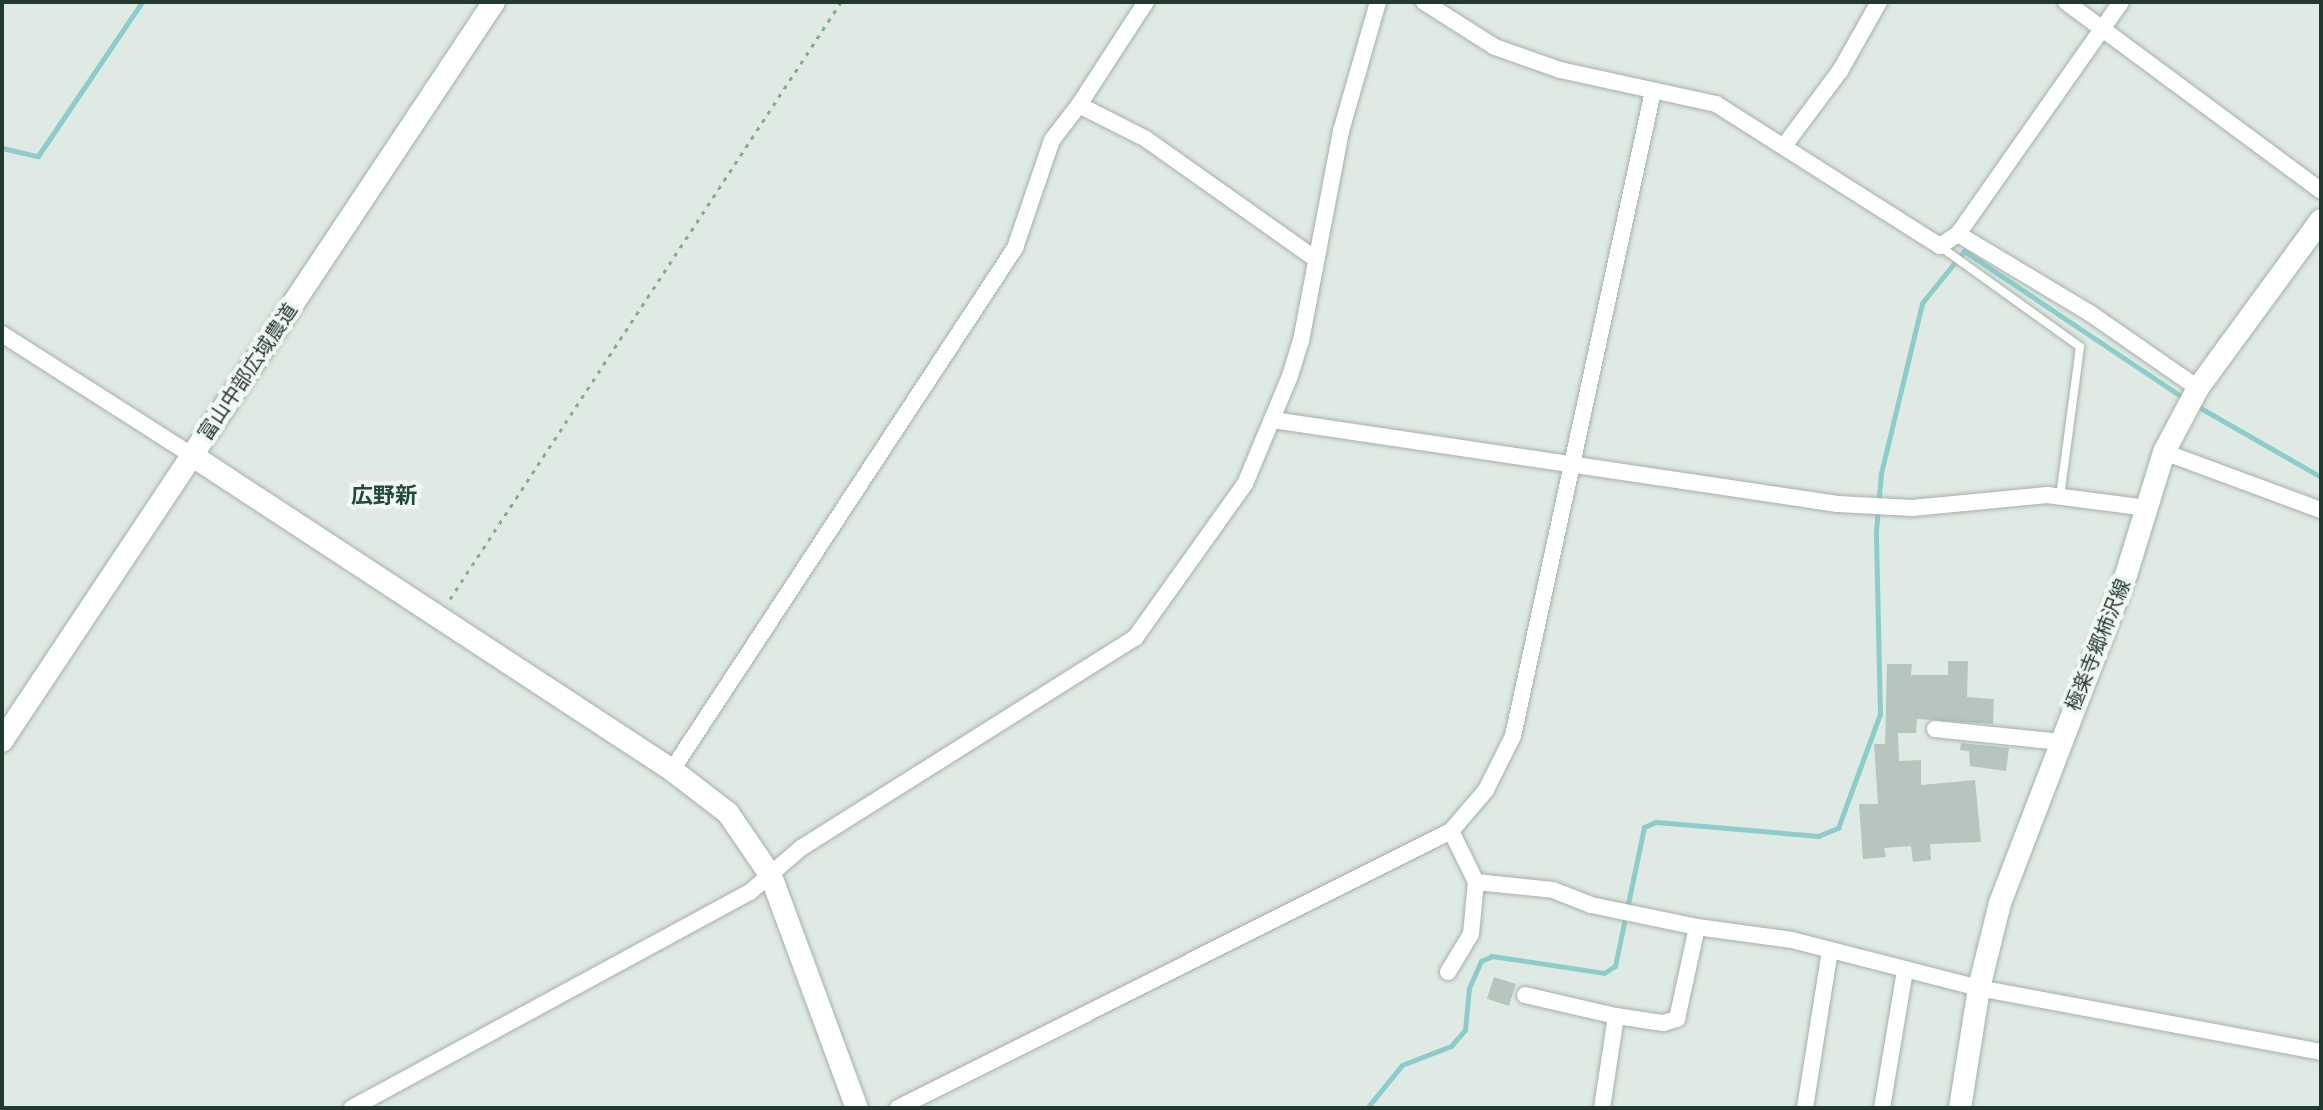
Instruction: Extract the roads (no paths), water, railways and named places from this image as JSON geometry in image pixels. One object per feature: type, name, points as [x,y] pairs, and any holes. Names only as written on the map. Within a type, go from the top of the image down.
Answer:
[{"type":"street","name":"富山中部広域農道","points":[[2,741],[494,2]]},
{"type":"street","points":[[672,770],[1015,248],[1052,140],[1079,105],[1146,2]]},
{"type":"street","points":[[352,1108],[750,892],[801,848],[1135,638],[1245,484],[1273,420],[1301,341],[1314,258],[1341,131],[1378,2]]},
{"type":"street","points":[[1424,2],[1495,47],[1560,70],[1716,104],[1940,246],[1958,234],[2121,2]]},
{"type":"street","points":[[1784,146],[1840,71],[1879,2]]},
{"type":"street","points":[[2066,2],[2321,191]]},
{"type":"street","points":[[898,1108],[1451,831],[1486,790],[1513,736],[1653,91]]},
{"type":"street","points":[[1079,105],[1146,139],[1314,258]]},
{"type":"street","name":"極楽寺郷柿沢線","points":[[1960,1108],[1979,988],[2000,903],[2147,508],[2164,452],[2198,388],[2321,220]]},
{"type":"street","points":[[1958,234],[2091,314],[2198,388]]},
{"type":"street","points":[[2,334],[439,616],[672,770],[728,813],[771,876],[857,1108]]},
{"type":"street","points":[[1273,420],[1571,467],[1838,504],[1912,508],[2003,496],[2060,497],[2147,508]]},
{"type":"street","points":[[2164,452],[2321,510]]},
{"type":"street","points":[[1935,729],[2060,742]]},
{"type":"street","points":[[1448,972],[1471,934],[1476,882],[1451,831]]},
{"type":"street","points":[[1476,882],[1553,890],[1591,905],[1830,950],[1979,988],[2321,1052]]},
{"type":"street","points":[[1525,995],[1616,1016],[1663,1023],[1677,1019],[1697,927]]},
{"type":"street","points":[[1805,1108],[1830,950]]},
{"type":"street","points":[[1882,1108],[1905,970]]},
{"type":"street","points":[[1602,1108],[1616,1016]]},
{"type":"lane","points":[[1940,246],[2080,347],[2060,497]]},
{"type":"waterway","points":[[2,148],[38,156],[142,2]]},
{"type":"waterway","points":[[1367,1108],[1402,1065],[1451,1046],[1465,1030],[1469,988],[1481,961],[1492,956],[1604,973],[1615,966],[1644,827],[1656,822],[1818,836],[1838,828],[1880,714],[1876,531],[1881,473],[1922,303],[1964,251],[2185,399]]},
{"type":"waterway","points":[[2197,406],[2321,477]]},
{"type":"district","name":"広野新","points":[[384,496]]}]
